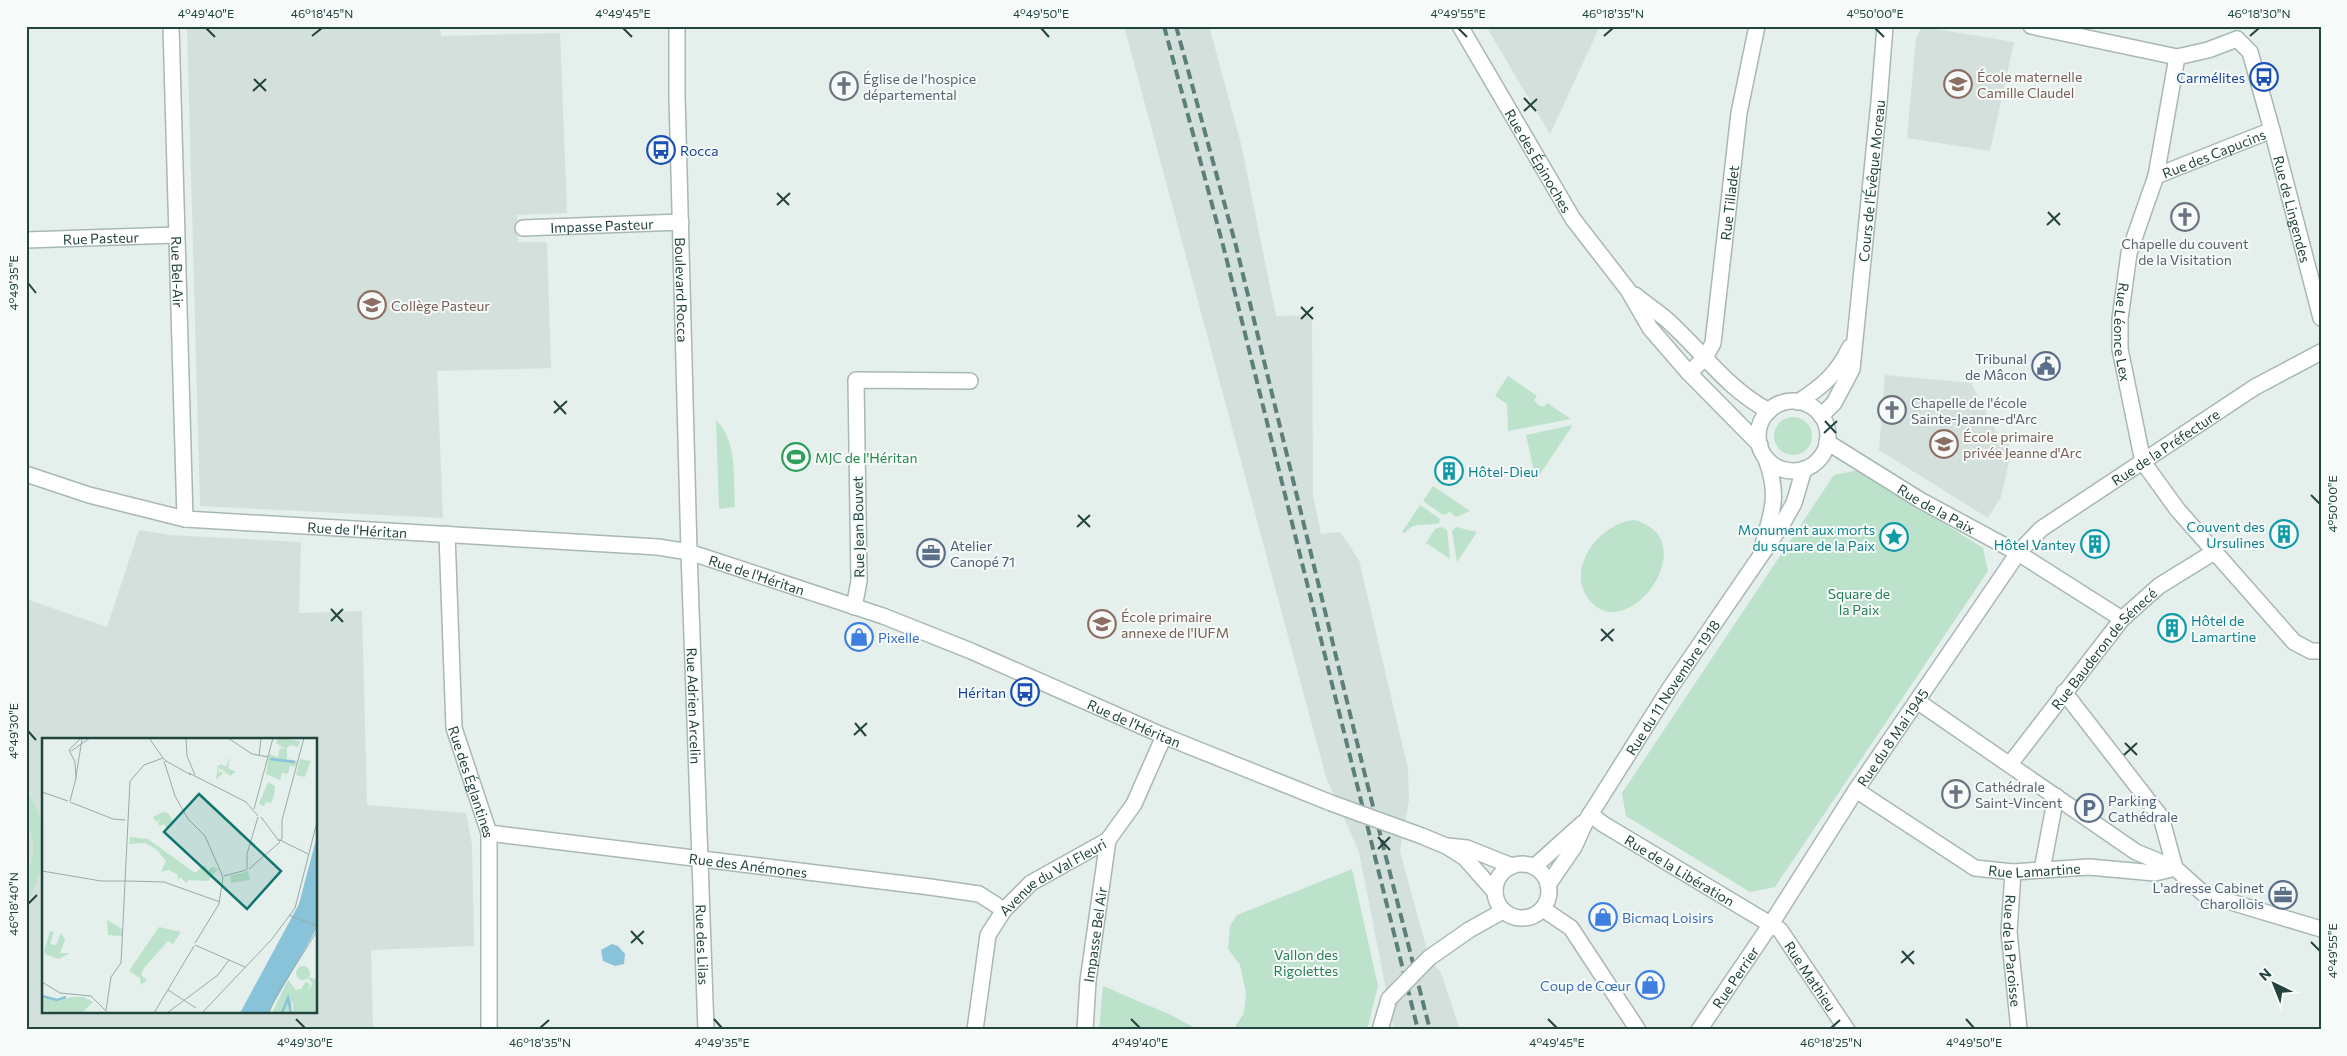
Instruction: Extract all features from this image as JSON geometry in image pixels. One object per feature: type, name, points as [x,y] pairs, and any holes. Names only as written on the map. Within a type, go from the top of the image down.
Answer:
[{"type":"street","name":"Rue Bel-Air","points":[[172,26],[176,235],[185,519]]},
{"type":"street","name":"Boulevard Rocca","points":[[677,26],[677,105],[689,552]]},
{"type":"street","name":"Rue des Épinoches","points":[[1460,26],[1573,219],[1628,290],[1650,328],[1763,452]]},
{"type":"street","name":"Rue Tilladet","points":[[1689,373],[1704,358],[1713,343],[1739,113],[1757,26]]},
{"type":"street","name":"Cours de l'Évêque Moreau","points":[[1821,416],[1834,403],[1852,369],[1885,26]]},
{"type":"street","points":[[2031,26],[2177,57],[2208,50],[2240,33]]},
{"type":"street","name":"Rue de Lingendes","points":[[2240,33],[2250,52],[2321,318]]},
{"type":"street","name":"Rue Léonce Lex","points":[[2143,462],[2120,349],[2120,319],[2129,253],[2156,176],[2177,57]]},
{"type":"street","name":"Rue des Capucins","points":[[2156,176],[2272,130]]},
{"type":"street","name":"Impasse Pasteur","points":[[523,228],[681,222]]},
{"type":"street","name":"Rue Pasteur","points":[[26,240],[176,235]]},
{"type":"street","name":"Rue des Épinoches","points":[[1628,290],[1666,319],[1751,402],[1769,411]]},
{"type":"street","name":"Cours de l'Évêque Moreau","points":[[1798,402],[1818,389],[1832,376],[1842,364],[1856,334]]},
{"type":"street","name":"Rue de la Préfecture","points":[[2018,553],[2041,529],[2255,387],[2321,352]]},
{"type":"street","name":"Rue Jean Bouvet","points":[[854,607],[859,581],[856,380],[970,381]]},
{"type":"street","points":[[1798,402],[1811,406],[1821,416],[1826,424],[1827,442],[1817,461],[1804,469],[1788,471],[1780,468],[1763,452],[1760,427],[1769,411],[1782,403],[1798,402]]},
{"type":"street","name":"Rue de la Paix","points":[[1827,442],[1920,500],[2018,553],[2122,619]]},
{"type":"street","name":"Rue du 11 Novembre 1918","points":[[1760,555],[1773,511],[1774,493],[1774,485],[1763,452]]},
{"type":"street","points":[[2143,462],[2177,509],[2294,642],[2311,651],[2321,651]]},
{"type":"street","name":"Rue du 11 Novembre 1918","points":[[1548,885],[1574,848],[1588,817],[1670,688],[1781,526],[1794,503],[1804,469]]},
{"type":"street","name":"Rue de l'Héritan","points":[[26,474],[89,495],[185,519],[658,547],[689,552],[883,616],[971,651],[1164,736],[1331,803],[1446,846],[1464,858],[1495,892]]},
{"type":"street","name":"Rue des Églantines","points":[[447,534],[454,728],[490,833],[489,1030]]},
{"type":"street","name":"Rue Adrien Arcelin","points":[[689,552],[700,858]]},
{"type":"street","name":"Rue Bauderon de Sénecé","points":[[2010,764],[2122,619],[2159,586],[2214,552]]},
{"type":"street","name":"Rue du 8 Mai 1945","points":[[1771,924],[1856,790],[2018,553]]},
{"type":"street","points":[[2064,692],[2161,817],[2176,868]]},
{"type":"street","points":[[1917,701],[2136,852],[2176,868],[2204,894],[2321,929]]},
{"type":"street","name":"Avenue du Val Fleuri","points":[[975,1030],[988,935],[1004,910],[1031,883],[1108,840],[1134,804],[1164,736]]},
{"type":"street","name":"Rue Lamartine","points":[[1856,790],[1975,868],[2013,872],[2089,867],[2155,873],[2176,868]]},
{"type":"street","points":[[2042,870],[2056,796]]},
{"type":"street","name":"Rue du 11 Novembre 1918","points":[[1534,867],[1588,817]]},
{"type":"street","name":"Rue de la Libération","points":[[1588,817],[1603,824],[1771,924]]},
{"type":"street","name":"Rue des Anémones","points":[[490,833],[979,894],[1004,910]]},
{"type":"street","name":"Impasse Bel Air","points":[[1085,1030],[1088,980],[1108,840]]},
{"type":"street","name":"Rue de l'Héritan","points":[[1446,846],[1467,848],[1512,866]]},
{"type":"street","name":"Rue des Lilas","points":[[700,858],[706,1030]]},
{"type":"street","points":[[1527,865],[1534,867],[1546,877],[1548,885],[1548,900],[1543,909],[1536,915],[1519,918],[1503,911],[1498,905],[1495,892],[1499,877],[1512,866],[1527,865]]},
{"type":"street","name":"Rue de la Paroisse","points":[[2013,872],[2009,932],[2019,1030]]},
{"type":"street","points":[[1543,909],[1572,928],[1638,1030]]},
{"type":"street","points":[[1380,1030],[1389,999],[1429,958],[1469,930],[1503,911]]},
{"type":"street","name":"Rue Perrier","points":[[1699,1030],[1771,924]]},
{"type":"street","name":"Rue Mathieu","points":[[1771,924],[1780,930],[1847,1030]]},
{"type":"shaded area","name":"Collège Pasteur","points":[[187,26],[440,26],[441,36],[560,33],[567,213],[517,215],[518,242],[547,242],[551,368],[437,371],[443,518],[200,506]]},
{"type":"shaded area","points":[[1124,26],[1209,26],[1241,144],[1276,316],[1312,315],[1313,495],[1321,534],[1340,532],[1359,560],[1408,769],[1409,800],[1400,851],[1429,958],[1441,973],[1460,1030],[1394,1030],[1359,852],[1326,777]]},
{"type":"shaded area","points":[[1486,26],[1600,26],[1550,134],[1522,87]]},
{"type":"shaded area","name":"École maternelle Camille Claudel","points":[[1930,28],[2014,42],[1990,151],[1907,138],[1916,38],[1921,29]]},
{"type":"shaded area","name":"École primaire privée Jeanne d'Arc","points":[[1885,375],[1971,383],[1999,437],[2005,431],[2011,452],[2001,497],[1988,518],[1879,450]]},
{"type":"shaded area","points":[[139,530],[170,535],[301,542],[299,613],[362,611],[367,805],[466,813],[472,845],[474,946],[371,950],[373,1030],[26,1030],[26,599],[107,627]]},
{"type":"green space","points":[[1508,376],[1537,396],[1534,400],[1538,405],[1544,407],[1547,403],[1571,419],[1508,431],[1507,404],[1495,396]]},
{"type":"green space","points":[[1793,417],[1800,418],[1806,423],[1811,429],[1811,443],[1806,449],[1800,454],[1793,455],[1786,454],[1780,449],[1775,443],[1774,436],[1775,429],[1780,423],[1786,418]]},
{"type":"green space","points":[[716,420],[728,439],[734,473],[735,507],[719,509]]},
{"type":"green space","points":[[1573,425],[1536,480],[1526,435]]},
{"type":"green space","name":"Square de la Paix","points":[[1859,470],[1983,548],[1988,571],[1775,887],[1750,892],[1626,816],[1622,793],[1834,475]]},
{"type":"green space","points":[[1433,486],[1470,511],[1456,517],[1450,512],[1443,515],[1423,501]]},
{"type":"green space","points":[[1420,505],[1440,519],[1439,523],[1416,525],[1405,533],[1402,532]]},
{"type":"green space","points":[[1634,520],[1654,530],[1663,546],[1662,565],[1655,583],[1642,599],[1625,609],[1608,612],[1592,603],[1584,591],[1581,578],[1583,564],[1588,551],[1608,530],[1621,523]]},
{"type":"green space","points":[[1441,527],[1447,530],[1450,559],[1426,543],[1435,529]]},
{"type":"green space","points":[[1456,527],[1477,532],[1457,562],[1452,531]]},
{"type":"green space","points":[[26,791],[40,818],[42,828],[42,862],[33,890],[26,904],[26,878],[33,857],[33,841],[26,815]]},
{"type":"green space","name":"Vallon des Rigolettes","points":[[1352,869],[1378,986],[1367,1030],[1233,1030],[1244,1013],[1246,993],[1240,965],[1228,949],[1230,926],[1237,915]]},
{"type":"green space","points":[[1103,986],[1171,1015],[1199,1030],[1099,1030]]},
{"type":"water","points":[[612,944],[618,946],[625,954],[624,964],[615,966],[603,961],[601,950]]},
{"type":"railway","points":[[1164,26],[1224,249],[1418,1030]]},
{"type":"railway","points":[[1176,26],[1236,246],[1363,767],[1430,1030]]},
{"type":"place","name":"Carmélites","points":[[2264,77]]},
{"type":"place","name":"École maternelle Camille Claudel","points":[[1958,84]]},
{"type":"place","name":"Église de l’hospice départemental","points":[[844,86]]},
{"type":"place","name":"Rocca","points":[[661,150]]},
{"type":"place","name":"Chapelle du couvent de la Visitation","points":[[2185,217]]},
{"type":"place","name":"Collège Pasteur","points":[[372,305]]},
{"type":"place","name":"Tribunal de Mâcon","points":[[2046,366]]},
{"type":"place","name":"Chapelle de l'école Sainte-Jeanne-d'Arc","points":[[1892,410]]},
{"type":"place","name":"École primaire privée Jeanne d'Arc","points":[[1944,444]]},
{"type":"place","name":"MJC de l'Héritan","points":[[796,457]]},
{"type":"place","name":"Hôtel-Dieu","points":[[1449,471]]},
{"type":"place","name":"Couvent des Ursulines","points":[[2284,534]]},
{"type":"place","name":"Monument aux morts du square de la Paix","points":[[1894,537]]},
{"type":"place","name":"Hôtel Vantey","points":[[2095,544]]},
{"type":"place","name":"Atelier Canopé 71","points":[[931,553]]},
{"type":"place","name":"École primaire annexe de l'IUFM","points":[[1102,624]]},
{"type":"place","name":"Hôtel de Lamartine","points":[[2172,628]]},
{"type":"place","name":"Pixelle","points":[[859,637]]},
{"type":"place","name":"Héritan","points":[[1025,692]]},
{"type":"place","name":"Cathédrale Saint-Vincent","points":[[1956,794]]},
{"type":"place","name":"Parking Cathédrale","points":[[2089,808]]},
{"type":"place","name":"L'adresse Cabinet Charollois","points":[[2283,895]]},
{"type":"place","name":"Bicmaq Loisirs","points":[[1603,917]]},
{"type":"place","name":"Coup de Cœur","points":[[1650,985]]}]
